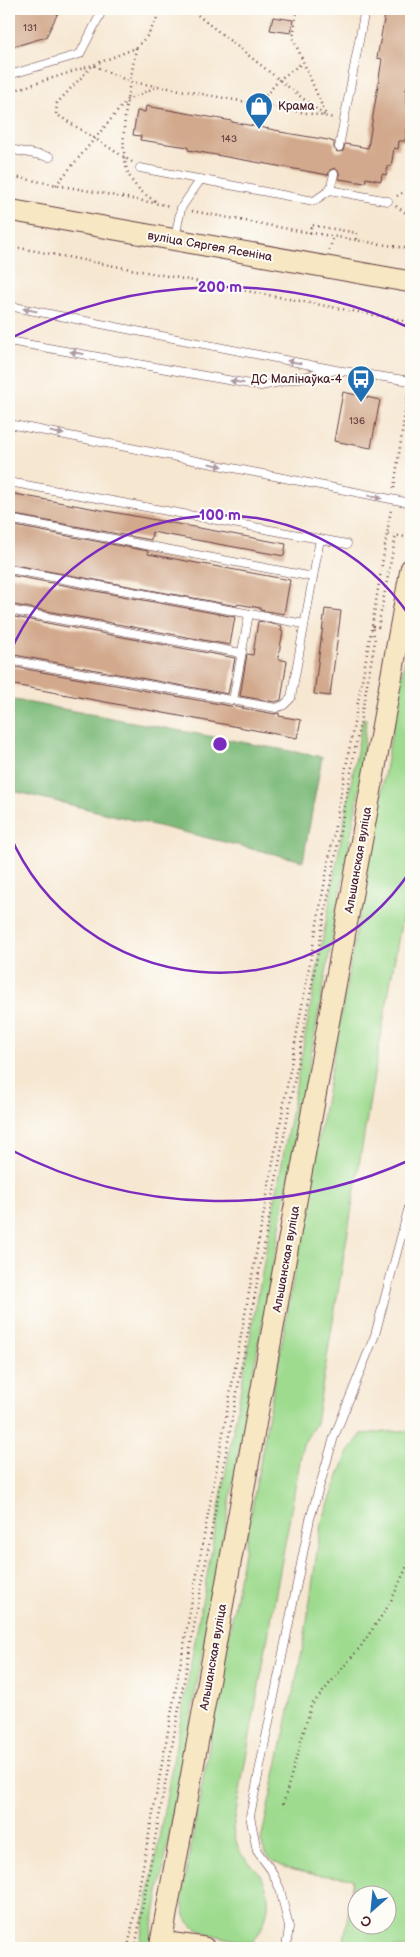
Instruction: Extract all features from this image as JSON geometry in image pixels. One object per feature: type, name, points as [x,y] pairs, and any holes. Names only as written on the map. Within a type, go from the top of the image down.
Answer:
[{"type":"main road","name":"вуліца Сяргея Ясеніна","points":[[9,210],[411,282]]},
{"type":"main road","name":"Альшанская вуліца","points":[[160,1945],[411,569]]},
{"type":"main road","points":[[160,1945],[204,1948]]},
{"type":"lane","points":[[9,75],[80,54],[103,9]]},
{"type":"lane","points":[[338,147],[365,9]]},
{"type":"lane","points":[[9,149],[50,157]]},
{"type":"lane","points":[[140,168],[314,201],[330,190],[334,174]]},
{"type":"lane","points":[[174,240],[181,208],[201,179]]},
{"type":"lane","points":[[330,190],[388,200]]},
{"type":"lane","points":[[9,306],[336,370],[410,381]]},
{"type":"lane","points":[[9,341],[261,386],[336,370]]},
{"type":"lane","points":[[9,424],[411,503]]},
{"type":"lane","points":[[9,482],[347,544]]},
{"type":"lane","points":[[9,519],[313,577]]},
{"type":"lane","points":[[9,660],[276,708],[284,705],[291,698],[320,539]]},
{"type":"lane","points":[[9,569],[304,624]]},
{"type":"lane","points":[[9,610],[241,653]]},
{"type":"lane","points":[[232,700],[249,614]]},
{"type":"lane","points":[[286,1948],[289,1927],[280,1889],[271,1870],[257,1851],[250,1816],[310,1519],[334,1437],[376,1336],[411,1199]]},
{"type":"path","points":[[9,92],[93,65],[136,48],[148,35],[162,9]]},
{"type":"path","points":[[190,9],[326,116]]},
{"type":"path","points":[[297,9],[293,38],[326,116]]},
{"type":"path","points":[[136,48],[130,82],[122,156],[130,178],[144,194],[158,203]]},
{"type":"path","points":[[259,103],[280,79],[302,63]]},
{"type":"path","points":[[93,65],[130,82],[259,103],[344,120]]},
{"type":"path","points":[[93,65],[57,103],[56,114],[140,168]]},
{"type":"path","points":[[56,185],[128,100],[158,86]]},
{"type":"path","points":[[9,176],[310,233],[411,249]]},
{"type":"path","points":[[310,233],[312,225],[358,233],[356,240]]},
{"type":"path","points":[[9,246],[411,322]]},
{"type":"path","points":[[128,1948],[372,626],[388,534],[410,381],[411,362]]},
{"type":"path","points":[[388,534],[411,538]]},
{"type":"path","points":[[372,626],[378,628],[396,535]]},
{"type":"path","points":[[135,1948],[375,641],[372,626]]},
{"type":"path","points":[[284,1804],[311,1706],[361,1646],[389,1605],[411,1558]]},
{"type":"green space","points":[[411,647],[411,868],[376,1063],[316,1423],[303,1444],[233,1829],[240,1852],[258,1872],[267,1890],[268,1908],[266,1917],[252,1943],[229,1939],[196,1929],[188,1922],[185,1915],[182,1895],[406,654]]},
{"type":"green space","points":[[9,699],[322,757],[303,861],[9,790]]},
{"type":"green space","points":[[363,718],[366,719],[361,780],[149,1948],[139,1948]]},
{"type":"green space","points":[[411,1430],[411,1948],[343,1948],[348,1914],[348,1934],[398,1934],[398,1884],[352,1884],[353,1879],[307,1873],[284,1867],[274,1862],[267,1855],[261,1840],[304,1642],[321,1524],[348,1452],[362,1434]]},
{"type":"building","points":[[22,9],[60,9],[46,37],[9,48],[9,13]]},
{"type":"building","points":[[386,9],[411,9],[411,66],[405,95],[407,96],[406,104],[411,105],[405,141],[399,141],[398,149],[394,148],[391,167],[388,166],[386,175],[382,174],[381,181],[366,178],[365,183],[339,179],[339,172],[335,168],[330,170],[328,175],[188,150],[188,147],[140,140],[141,136],[133,135],[137,111],[145,112],[146,106],[328,140],[334,142],[334,148],[337,152],[343,151],[345,144],[368,148],[382,59],[377,58]]},
{"type":"building","points":[[273,17],[293,20],[291,33],[270,30]]},
{"type":"building","points":[[343,392],[380,400],[371,448],[334,441]]},
{"type":"building","points":[[9,493],[286,544],[284,556],[152,532],[151,540],[9,514]]},
{"type":"building","points":[[9,525],[148,551],[148,554],[290,580],[284,614],[238,604],[237,606],[9,564]]},
{"type":"building","points":[[9,575],[235,617],[230,645],[9,604]]},
{"type":"building","points":[[325,609],[341,611],[330,696],[314,694]]},
{"type":"building","points":[[9,616],[235,658],[228,694],[9,654]]},
{"type":"building","points":[[258,621],[282,626],[281,631],[283,631],[278,659],[287,661],[281,700],[275,702],[240,696],[247,654],[253,655]]},
{"type":"building","points":[[9,666],[275,714],[279,713],[279,716],[301,720],[297,738],[9,684]]},
{"type":"place","name":"Крама","points":[[259,130]]},
{"type":"place","name":"ДС Малінаўка-4","points":[[361,403]]}]
